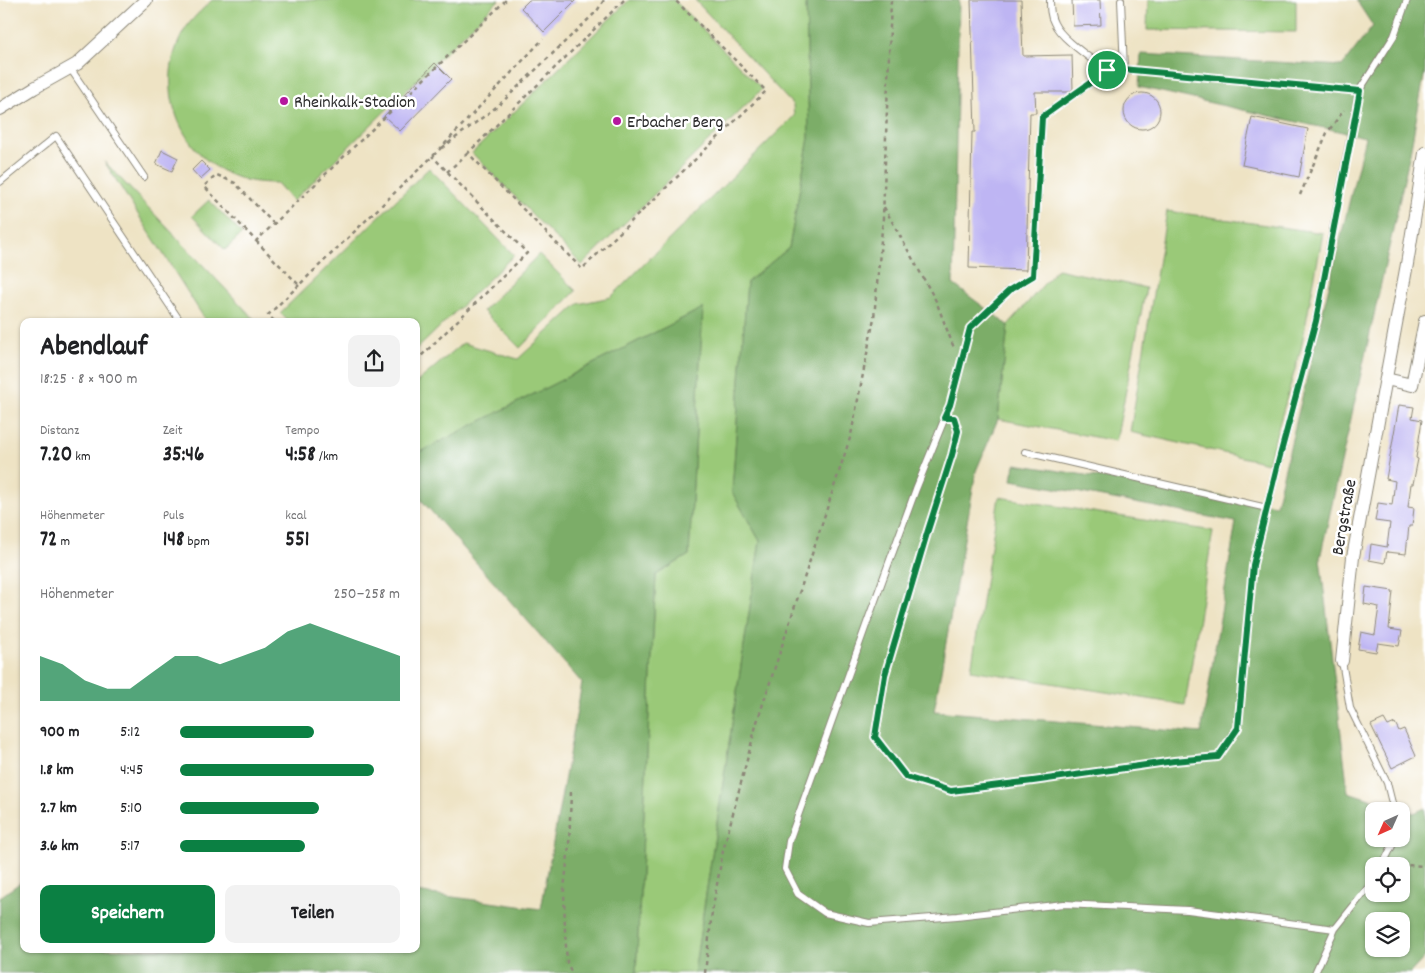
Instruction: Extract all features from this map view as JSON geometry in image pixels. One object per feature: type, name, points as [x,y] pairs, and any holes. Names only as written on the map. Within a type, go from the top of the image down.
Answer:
[{"type":"street","points":[[0,109],[77,64],[146,0]]},
{"type":"street","name":"Bergstraße","points":[[1342,662],[1353,557],[1407,264],[1425,153]]},
{"type":"street","points":[[1386,379],[1412,385],[1425,321]]},
{"type":"lane","points":[[1050,0],[1051,16],[1055,26],[1072,43],[1107,70]]},
{"type":"lane","points":[[1121,0],[1124,69]]},
{"type":"lane","points":[[944,418],[954,418],[958,431],[885,675],[875,737],[906,777],[951,791],[1174,761],[1218,757],[1238,728],[1253,565],[1266,508],[1316,321],[1360,91],[1394,36],[1407,0]]},
{"type":"lane","points":[[70,68],[144,177]]},
{"type":"lane","points":[[1335,929],[1188,910],[1064,904],[957,916],[869,923],[825,914],[798,894],[785,869],[789,841],[916,489],[950,405],[970,328],[1011,289],[1033,276],[1042,117],[1111,68],[1360,91]]},
{"type":"lane","points":[[0,182],[56,136],[178,318]]},
{"type":"lane","points":[[1025,452],[1266,508]]},
{"type":"lane","points":[[1342,662],[1350,708],[1387,783],[1392,802]]},
{"type":"lane","points":[[1315,973],[1335,929],[1365,891]]},
{"type":"path","points":[[256,241],[506,0]]},
{"type":"path","points":[[435,153],[499,105],[597,12],[604,0]]},
{"type":"path","points":[[447,172],[624,0]]},
{"type":"path","points":[[468,153],[582,269],[766,91],[675,0]]},
{"type":"path","points":[[705,973],[712,912],[723,851],[757,722],[851,435],[874,318],[883,206],[891,0]]},
{"type":"path","points":[[271,318],[268,315],[435,153],[543,39]]},
{"type":"path","points":[[1300,195],[1327,133],[1360,91]]},
{"type":"path","points":[[420,357],[527,253],[432,156]]},
{"type":"path","points":[[274,224],[235,183],[217,175],[204,186],[299,285]]},
{"type":"path","points":[[883,206],[936,301],[960,364]]},
{"type":"path","points":[[571,792],[569,846],[564,889],[564,922],[567,963],[572,973]]},
{"type":"path","points":[[1410,865],[1425,866]]},
{"type":"green space","name":"Rheinkalk-Stadion","points":[[212,0],[499,0],[293,201],[277,183],[246,180],[216,167],[199,153],[186,136],[177,116],[172,95],[171,73],[175,52],[184,31]]},
{"type":"green space","name":"Erbacher Berg","points":[[629,0],[674,0],[762,89],[582,265],[472,153]]},
{"type":"green space","points":[[695,0],[806,0],[809,138],[789,248],[747,282],[732,492],[760,541],[694,973],[636,973],[656,575],[689,555],[703,308],[420,452],[420,380],[463,343],[518,359],[578,304],[611,297],[794,116],[793,105]]},
{"type":"green space","points":[[806,0],[959,0],[953,284],[1008,325],[998,419],[976,471],[934,711],[1201,733],[1236,522],[1012,480],[1015,464],[1276,505],[1365,137],[1139,87],[1141,54],[1342,66],[1373,26],[1356,0],[1425,0],[1425,71],[1410,153],[1320,558],[1348,792],[1379,802],[1365,802],[1365,848],[1410,848],[1410,812],[1414,813],[1425,808],[1425,957],[1410,973],[694,973],[760,541],[732,492],[747,282],[789,248],[809,138]]},
{"type":"green space","points":[[1148,0],[1296,0],[1296,32],[1147,30]]},
{"type":"green space","points":[[104,161],[253,318],[204,318]]},
{"type":"green space","points":[[429,168],[514,255],[420,346],[420,318],[285,318],[280,313]]},
{"type":"green space","points":[[209,200],[242,234],[225,250],[192,216]]},
{"type":"green space","points":[[1167,211],[1323,233],[1301,349],[1268,463],[1130,432]]},
{"type":"green space","points":[[539,254],[576,291],[520,348],[483,311]]},
{"type":"green space","points":[[1057,269],[1146,288],[1116,441],[998,419],[1008,325]]},
{"type":"green space","points":[[703,308],[689,555],[656,575],[636,973],[0,973],[0,897],[20,883],[20,953],[420,953],[420,893],[541,909],[582,683],[420,499],[420,452]]},
{"type":"green space","points":[[999,497],[1213,531],[1185,705],[971,670]]},
{"type":"building","points":[[529,0],[576,0],[544,32],[521,8]]},
{"type":"building","points":[[971,0],[1021,0],[1023,56],[1072,55],[1073,89],[1069,92],[1035,92],[1036,113],[1030,113],[1026,270],[969,268],[972,132],[975,132]]},
{"type":"building","points":[[1072,0],[1100,0],[1101,25],[1073,26]]},
{"type":"building","points":[[435,63],[451,79],[400,131],[384,116]]},
{"type":"building","points":[[1142,93],[1149,94],[1155,98],[1159,104],[1159,118],[1155,124],[1149,128],[1142,129],[1135,128],[1129,124],[1125,118],[1124,111],[1125,104],[1129,98],[1135,94]]},
{"type":"building","points":[[1252,117],[1308,129],[1299,177],[1242,165]]},
{"type":"building","points":[[162,150],[178,158],[172,171],[156,164]]},
{"type":"building","points":[[201,161],[210,170],[200,179],[192,170]]},
{"type":"building","points":[[1399,405],[1414,407],[1412,418],[1422,420],[1416,458],[1418,459],[1413,484],[1411,484],[1408,507],[1414,508],[1412,526],[1409,526],[1406,554],[1387,551],[1385,563],[1369,560],[1371,544],[1387,547],[1390,523],[1375,521],[1378,503],[1392,505],[1395,481],[1386,479]]},
{"type":"building","points":[[1366,587],[1393,591],[1389,629],[1402,631],[1399,646],[1378,643],[1376,652],[1358,649],[1361,632],[1375,635],[1379,607],[1364,604]]},
{"type":"building","points":[[1384,719],[1388,726],[1395,723],[1399,731],[1404,729],[1416,756],[1392,768],[1371,725]]},
{"type":"place","name":"Rheinkalk-Stadion","points":[[284,101]]},
{"type":"place","name":"Erbacher Berg","points":[[617,121]]},
{"type":"route","points":[[1111,68],[1360,91],[1316,321],[1253,565],[1238,728],[1218,757],[1174,761],[951,791],[906,777],[875,737],[885,675],[958,431],[954,418],[944,418],[950,405],[970,328],[1011,289],[1033,276],[1042,117],[1107,70],[1111,68]]}]
